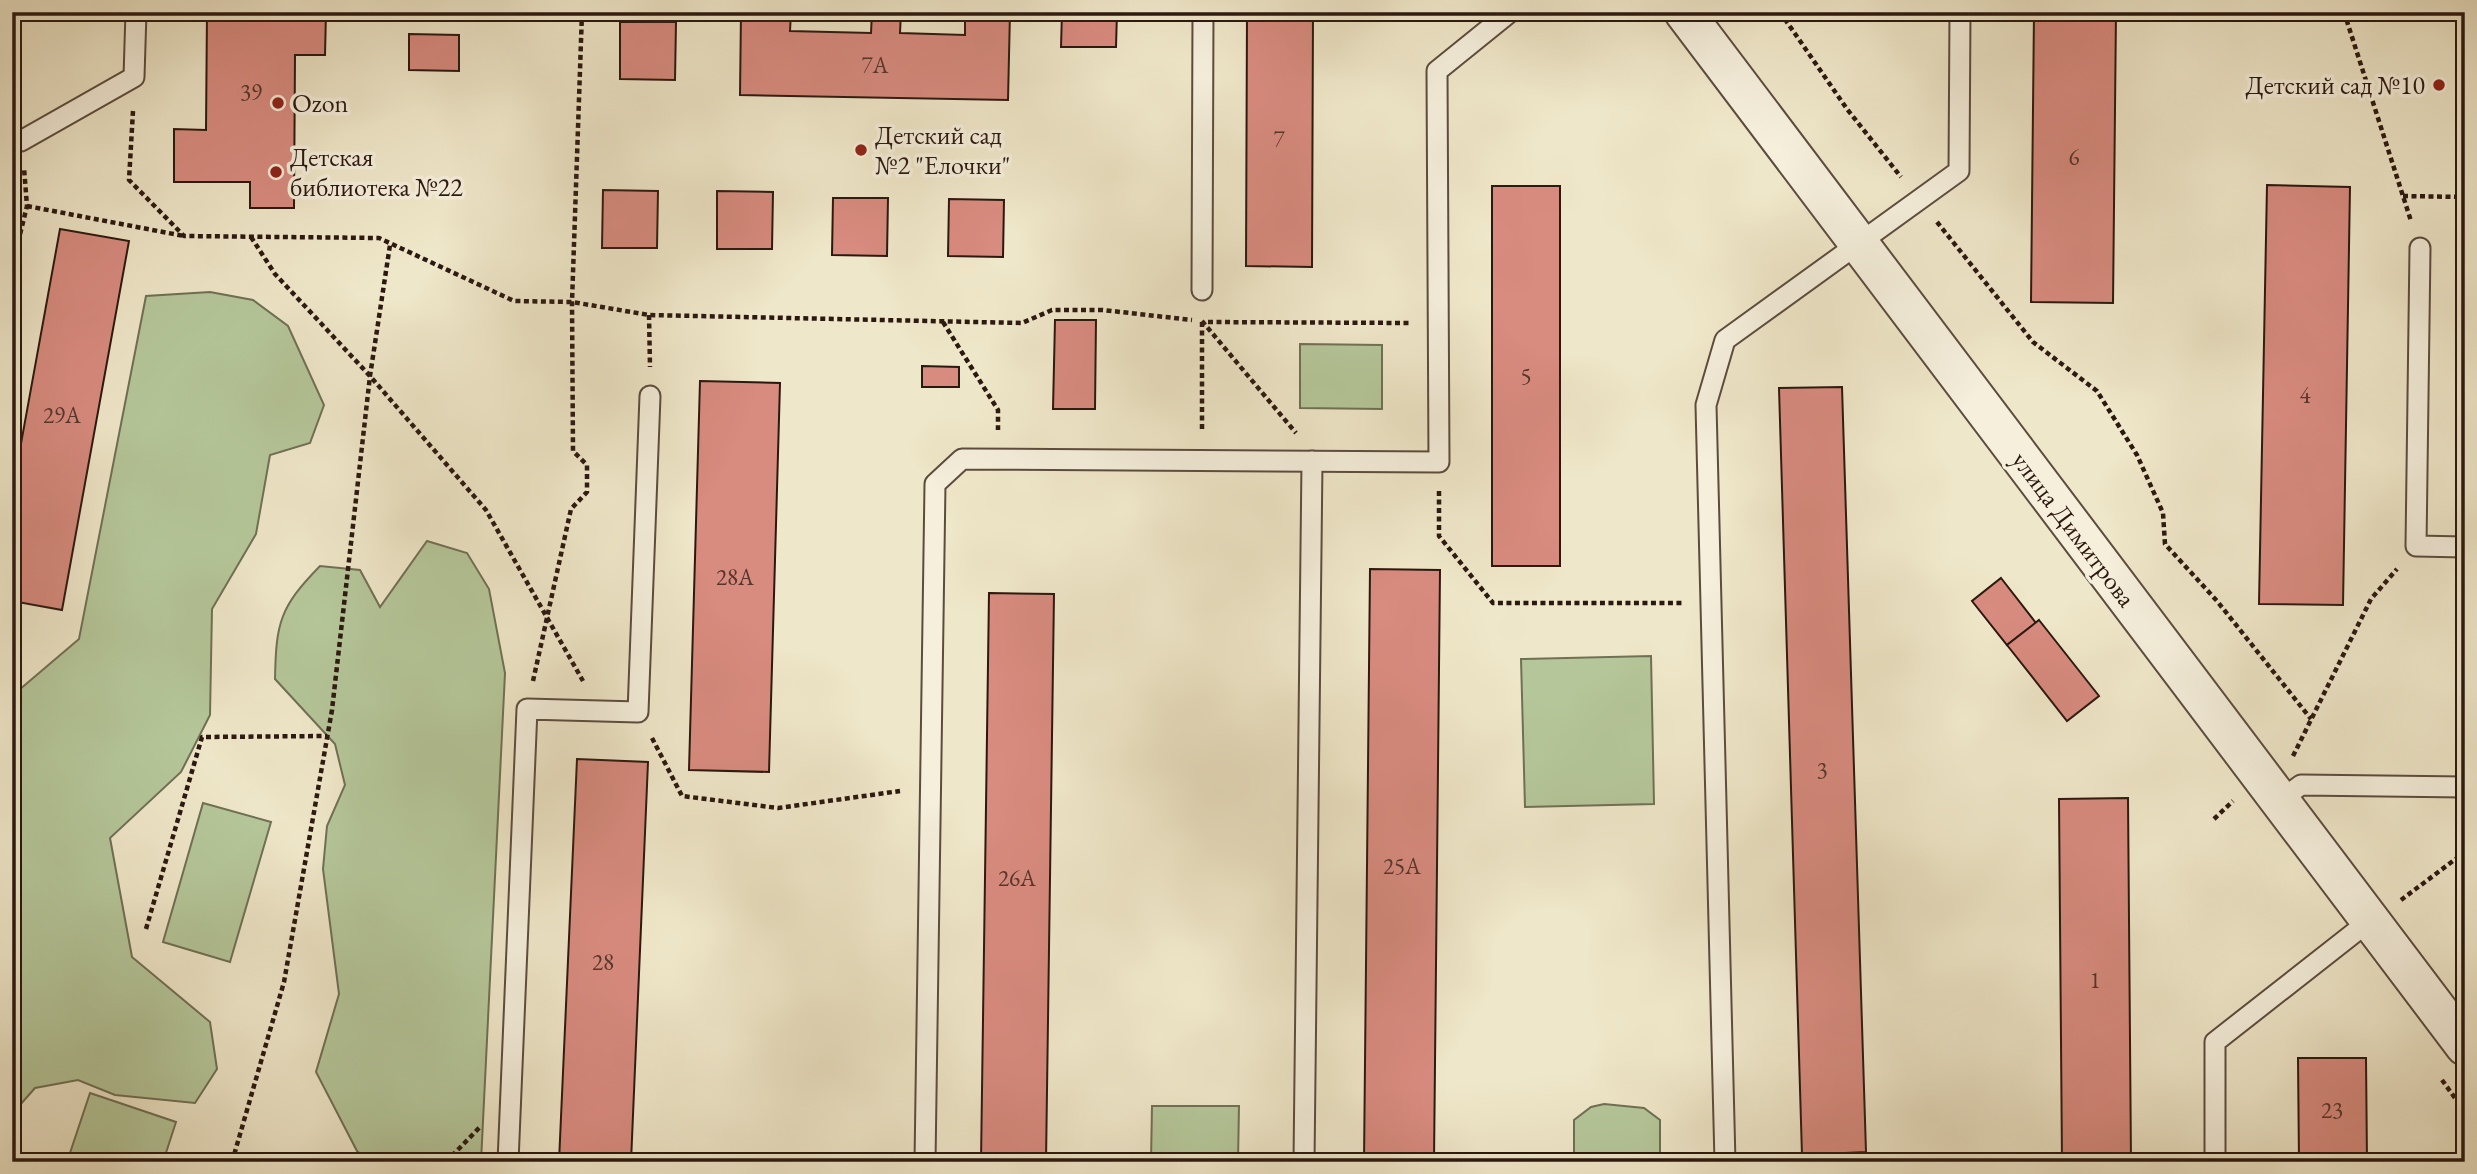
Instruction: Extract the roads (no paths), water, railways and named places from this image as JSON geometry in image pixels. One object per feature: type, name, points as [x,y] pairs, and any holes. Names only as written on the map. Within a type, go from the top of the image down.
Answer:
[{"type":"street","name":"улица Димитрова","points":[[1684,12],[2368,922],[2465,1046]]},
{"type":"lane","points":[[17,140],[134,77],[136,12]]},
{"type":"lane","points":[[1202,290],[1203,12]]},
{"type":"lane","points":[[925,1162],[935,484],[962,459],[1438,462],[1437,71],[1510,12]]},
{"type":"lane","points":[[1725,1162],[1706,405],[1725,340],[1959,171],[1960,12]]},
{"type":"lane","points":[[2420,248],[2416,546],[2465,547]]},
{"type":"lane","points":[[508,1162],[527,709],[638,712],[650,396]]},
{"type":"lane","points":[[1304,1162],[1312,461]]},
{"type":"lane","points":[[2271,790],[2301,785],[2465,787]]},
{"type":"lane","points":[[2215,1162],[2215,1042],[2368,922]]},
{"type":"place","name":"Детский сад №10","points":[[2439,85]]},
{"type":"place","name":"Ozon","points":[[278,103]]},
{"type":"place","name":"Детский сад №2 \"Елочки\"","points":[[861,150]]},
{"type":"place","name":"Детская библиотека №22","points":[[276,172]]}]
